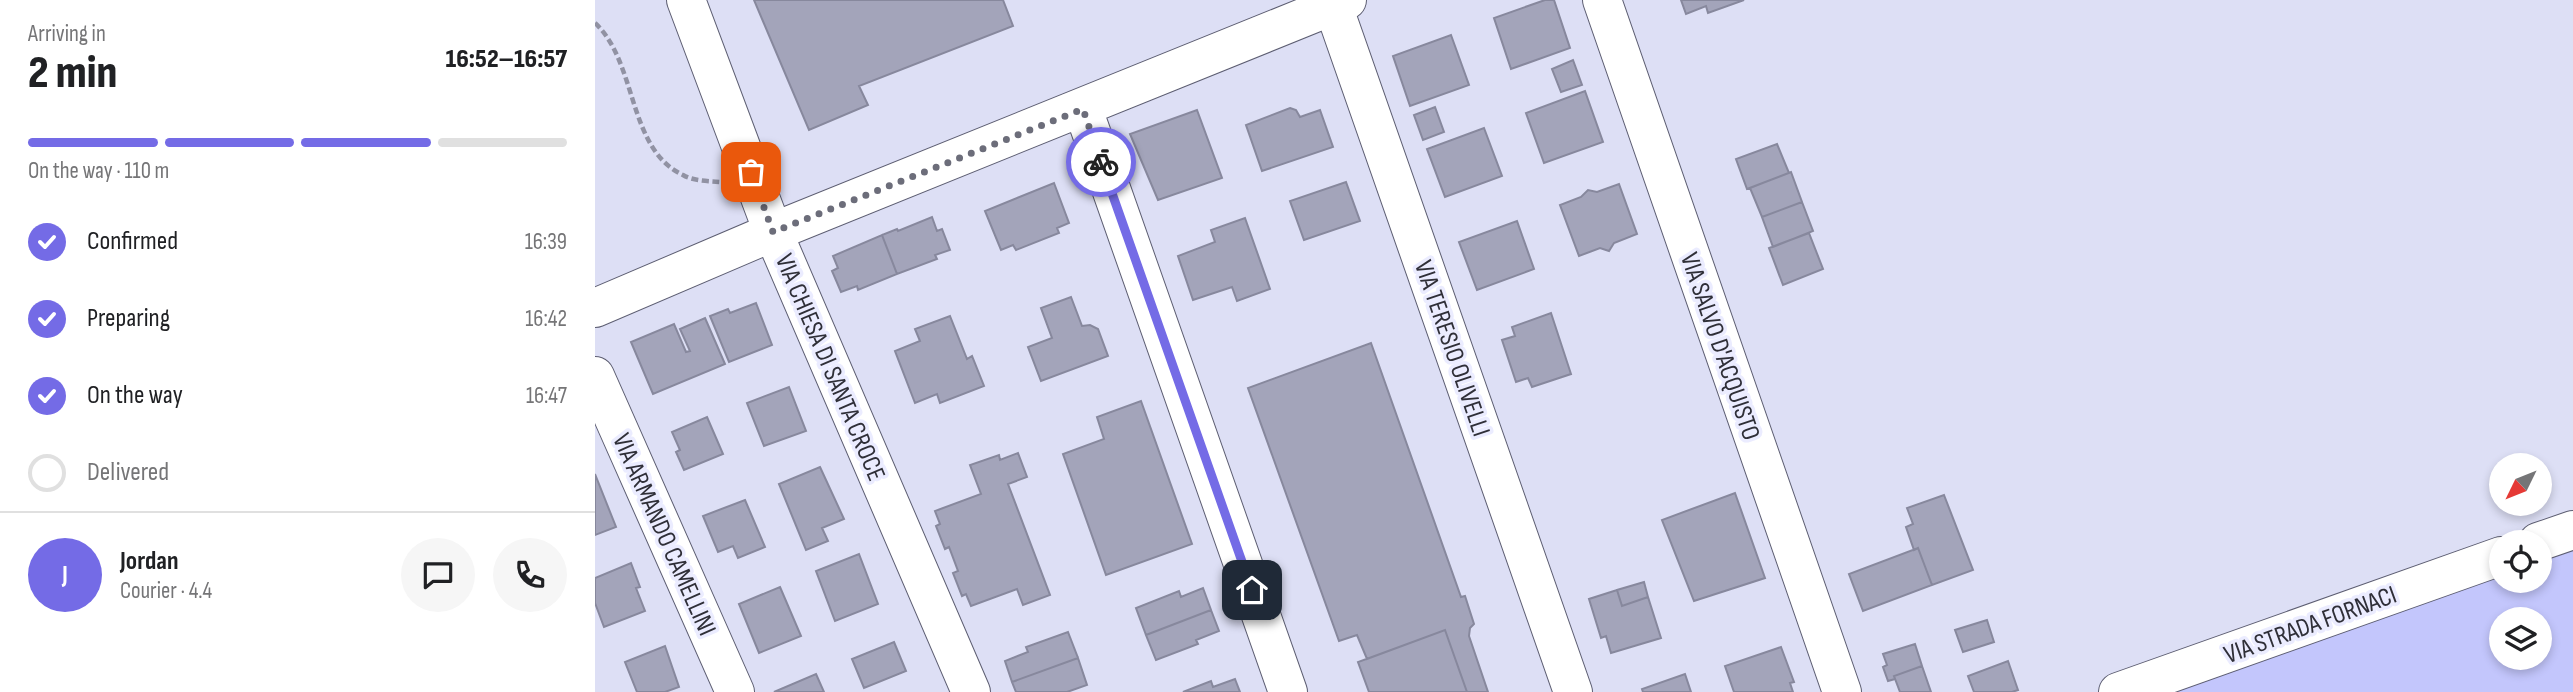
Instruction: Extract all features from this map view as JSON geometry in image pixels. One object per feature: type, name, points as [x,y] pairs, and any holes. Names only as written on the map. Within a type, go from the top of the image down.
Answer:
[{"type":"street","name":"VIA CHIESA DI SANTA CROCE","points":[[686,0],[773,232],[971,692]]},
{"type":"street","name":"VIA SALVO D'ACQUISTO","points":[[1602,0],[1842,692]]},
{"type":"street","points":[[595,308],[773,232],[1083,109],[1337,2]]},
{"type":"street","name":"VIA TERESIO OLIVELLI","points":[[1337,2],[1573,692]]},
{"type":"street","points":[[1083,109],[1288,692]]},
{"type":"street","name":"VIA ARMANDO CAMELLINI","points":[[595,376],[735,692]]},
{"type":"street","points":[[2552,537],[2573,530]]},
{"type":"street","name":"VIA STRADA FORNACI","points":[[2118,692],[2489,560]]},
{"type":"path","points":[[595,23],[612,44],[651,147],[662,163],[685,177],[721,183],[751,172]]},
{"type":"shaded area","points":[[2573,542],[2573,692],[2163,692],[2489,573],[2489,593],[2552,593],[2552,550]]},
{"type":"building","points":[[754,0],[1003,0],[1013,26],[859,86],[868,105],[809,130]]},
{"type":"building","points":[[1545,0],[1554,0],[1570,48],[1511,69],[1494,18]]},
{"type":"building","points":[[1681,0],[1744,0],[1708,13],[1706,6],[1686,14]]},
{"type":"building","points":[[1451,35],[1469,85],[1410,106],[1393,56]]},
{"type":"building","points":[[1573,60],[1582,85],[1561,92],[1552,69]]},
{"type":"building","points":[[1585,91],[1603,142],[1544,163],[1526,113]]},
{"type":"building","points":[[1435,107],[1444,132],[1423,140],[1414,115]]},
{"type":"building","points":[[1290,108],[1296,110],[1300,117],[1320,110],[1333,147],[1262,171],[1246,125]]},
{"type":"building","points":[[1197,110],[1222,178],[1158,200],[1130,134]]},
{"type":"building","points":[[1484,128],[1502,176],[1445,197],[1427,149]]},
{"type":"building","points":[[1777,144],[1789,173],[1747,189],[1736,159]]},
{"type":"building","points":[[1791,172],[1802,202],[1762,217],[1750,188]]},
{"type":"building","points":[[1346,182],[1360,221],[1304,240],[1290,201]]},
{"type":"building","points":[[1054,183],[1069,223],[1057,228],[1059,233],[1016,250],[1013,245],[1001,250],[985,211]]},
{"type":"building","points":[[1619,184],[1637,234],[1614,243],[1609,251],[1600,248],[1579,256],[1560,205],[1581,197],[1588,190],[1597,192]]},
{"type":"building","points":[[1802,202],[1813,231],[1773,247],[1762,217]]},
{"type":"building","points":[[932,217],[937,231],[942,229],[950,250],[935,255],[937,259],[897,274],[882,235]]},
{"type":"building","points":[[1245,218],[1270,289],[1237,301],[1232,287],[1193,300],[1178,256],[1215,242],[1211,230]]},
{"type":"building","points":[[1517,221],[1534,269],[1477,290],[1459,242]]},
{"type":"building","points":[[1809,233],[1823,269],[1783,285],[1769,248]]},
{"type":"building","points":[[882,235],[897,274],[858,290],[857,286],[841,292],[832,271],[838,268],[833,256]]},
{"type":"building","points":[[1071,297],[1082,326],[1090,325],[1098,329],[1108,356],[1041,381],[1028,347],[1052,338],[1041,308]]},
{"type":"building","points":[[756,303],[772,345],[729,362],[710,316],[728,309],[730,313]]},
{"type":"building","points":[[1551,313],[1571,374],[1532,387],[1528,378],[1516,382],[1502,340],[1515,336],[1512,327]]},
{"type":"building","points":[[950,316],[967,359],[972,356],[984,386],[940,403],[937,394],[915,403],[895,351],[920,341],[915,329]]},
{"type":"building","points":[[705,318],[725,364],[653,394],[631,342],[674,324],[686,352],[690,351],[680,329]]},
{"type":"building","points":[[1371,343],[1461,597],[1465,596],[1474,624],[1470,628],[1469,636],[1488,692],[1467,692],[1445,630],[1367,659],[1357,635],[1339,641],[1248,388]]},
{"type":"building","points":[[789,387],[806,431],[764,446],[747,403]]},
{"type":"building","points":[[1141,401],[1192,544],[1106,575],[1063,454],[1104,439],[1097,417]]},
{"type":"building","points":[[707,417],[723,454],[684,470],[676,452],[680,450],[672,432]]},
{"type":"building","points":[[1018,453],[1027,477],[1008,484],[1050,595],[1023,605],[1017,589],[971,606],[966,594],[962,596],[953,573],[958,571],[949,547],[945,549],[936,526],[940,524],[935,511],[981,494],[970,465],[999,455],[1000,460]]},
{"type":"building","points":[[820,467],[844,519],[822,528],[828,541],[806,550],[779,484]]},
{"type":"building","points":[[595,474],[616,527],[595,535]]},
{"type":"building","points":[[1735,493],[1765,578],[1694,601],[1662,520]]},
{"type":"building","points":[[1944,495],[1973,570],[1932,585],[1918,548],[1914,550],[1906,527],[1913,524],[1907,508]]},
{"type":"building","points":[[745,500],[765,547],[738,558],[733,546],[718,552],[703,516]]},
{"type":"building","points":[[1918,548],[1932,585],[1863,611],[1849,574]]},
{"type":"building","points":[[859,554],[878,604],[835,621],[816,571]]},
{"type":"building","points":[[631,563],[640,587],[636,588],[645,611],[604,627],[595,603],[595,578]]},
{"type":"building","points":[[1644,582],[1648,597],[1622,606],[1617,590]]},
{"type":"building","points":[[780,587],[801,636],[759,653],[739,604]]},
{"type":"building","points":[[1203,588],[1211,610],[1146,635],[1136,608],[1179,591],[1181,597]]},
{"type":"building","points":[[1617,590],[1622,606],[1648,597],[1661,638],[1611,653],[1606,636],[1601,638],[1589,599]]},
{"type":"building","points":[[1211,610],[1219,631],[1196,640],[1198,644],[1156,660],[1146,635]]},
{"type":"building","points":[[1987,620],[1994,642],[1963,652],[1955,630]]},
{"type":"building","points":[[1445,630],[1467,692],[1369,692],[1358,662]]},
{"type":"building","points":[[1068,632],[1078,658],[1012,682],[1005,661],[1028,652],[1026,647]]},
{"type":"building","points":[[894,642],[906,671],[864,688],[852,659]]},
{"type":"building","points":[[1915,644],[1922,666],[1894,676],[1895,679],[1888,681],[1883,667],[1887,665],[1883,654]]},
{"type":"building","points":[[665,646],[679,687],[665,692],[637,692],[625,662]]},
{"type":"building","points":[[1781,647],[1794,682],[1790,683],[1793,692],[1734,692],[1725,666]]},
{"type":"building","points":[[1078,658],[1087,685],[1067,692],[1016,692],[1012,682]]},
{"type":"building","points":[[2008,661],[2018,690],[1974,692],[1968,676]]},
{"type":"building","points":[[1922,666],[1931,692],[1900,692],[1894,676]]},
{"type":"building","points":[[816,674],[824,692],[774,692]]},
{"type":"building","points":[[1685,674],[1691,692],[1643,692],[1642,689]]},
{"type":"building","points":[[1235,679],[1240,692],[1183,692],[1211,681],[1213,687]]},
{"type":"way so far","points":[[751,172],[773,232],[1083,109],[1101,162]]},
{"type":"route","points":[[1101,162],[1252,590]]}]
